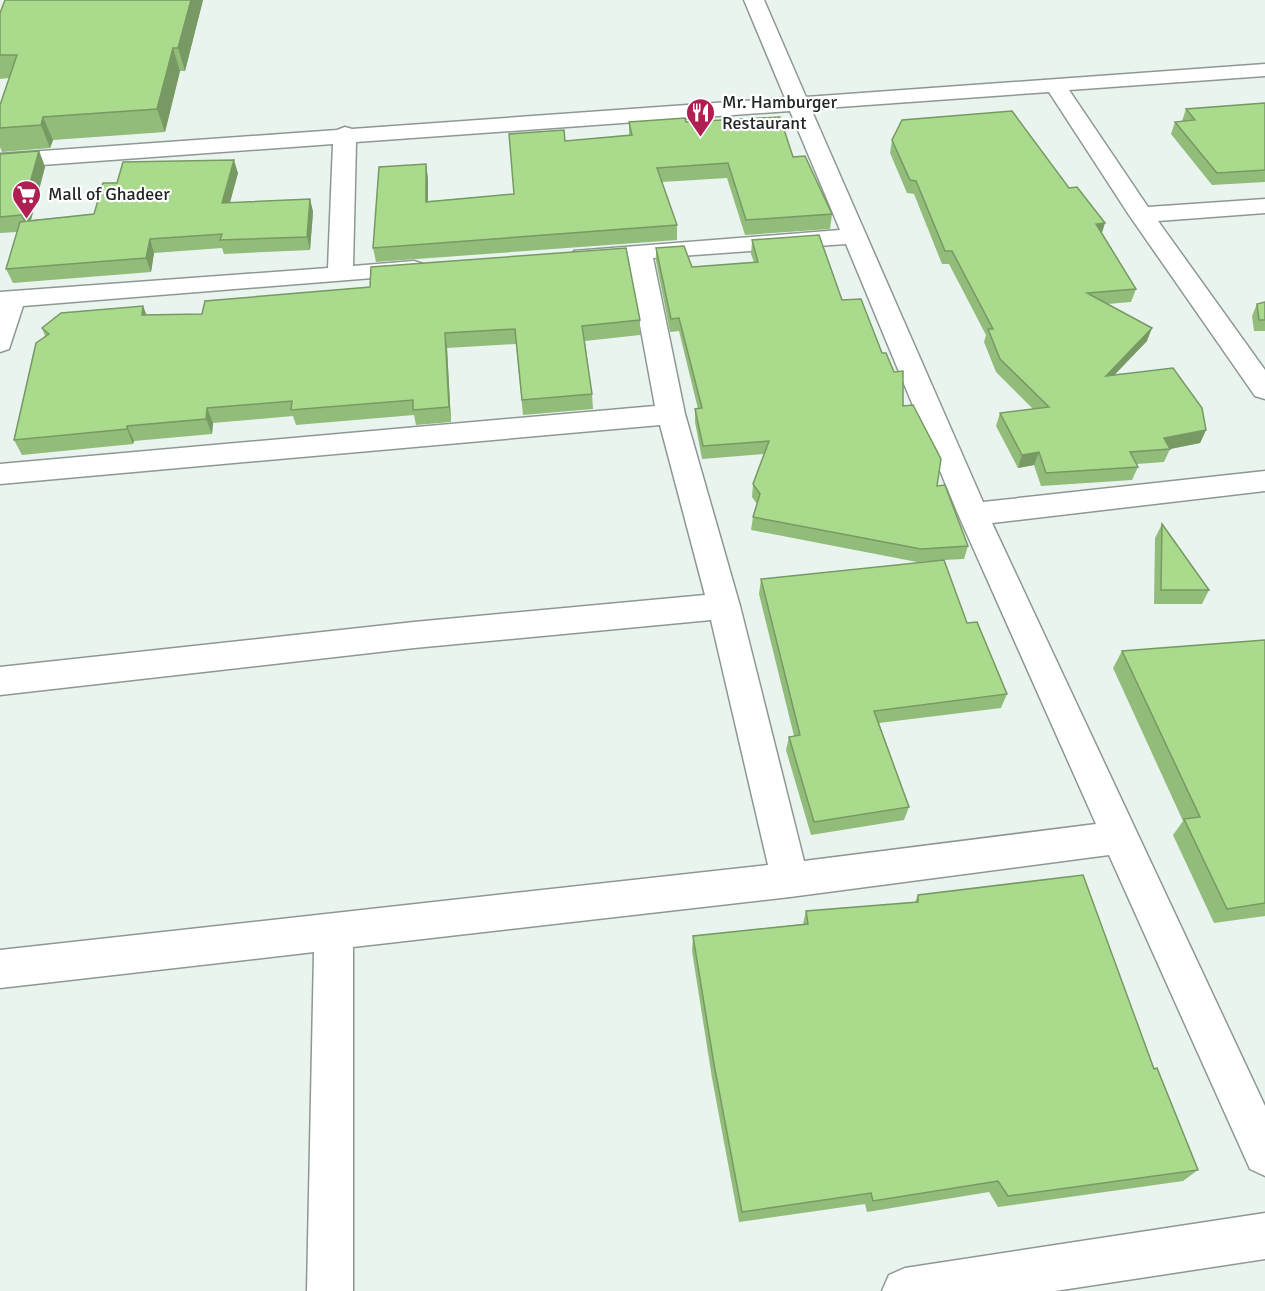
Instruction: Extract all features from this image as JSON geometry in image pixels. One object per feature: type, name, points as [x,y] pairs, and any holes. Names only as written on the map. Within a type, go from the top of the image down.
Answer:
[{"type":"street","points":[[754,0],[973,514],[1265,1154]]},
{"type":"street","points":[[0,161],[345,134],[1265,70]]},
{"type":"street","points":[[1054,84],[1141,215],[1265,390]]},
{"type":"street","points":[[340,275],[345,134]]},
{"type":"street","points":[[1141,215],[1265,206]]},
{"type":"street","points":[[555,258],[856,236]]},
{"type":"street","points":[[639,251],[671,414],[724,606],[790,880]]},
{"type":"street","points":[[0,343],[6,299],[435,267]]},
{"type":"street","points":[[0,474],[671,414]]},
{"type":"street","points":[[973,514],[1265,481]]},
{"type":"street","points":[[0,681],[414,635],[724,606]]},
{"type":"street","points":[[0,969],[790,880],[1119,837]]},
{"type":"street","points":[[330,1291],[334,932]]},
{"type":"street","points":[[905,1291],[1265,1236]]},
{"type":"building","points":[[5,0],[191,0],[178,48],[173,48],[157,109],[43,117],[41,125],[0,128],[0,105],[17,55],[0,55],[0,13]]},
{"type":"building","points":[[1265,103],[1265,170],[1217,173],[1175,122],[1195,120],[1186,109]]},
{"type":"building","points":[[1012,111],[1069,188],[1077,187],[1105,223],[1096,224],[1136,289],[1087,293],[1152,328],[1106,376],[1173,368],[1202,408],[1206,430],[1164,438],[1170,449],[1130,452],[1138,467],[1046,473],[1039,452],[1022,455],[1000,413],[1049,407],[1000,359],[988,329],[993,329],[952,251],[945,251],[916,181],[910,180],[892,140],[902,120]]},
{"type":"building","points":[[780,117],[793,157],[805,156],[832,214],[746,220],[728,163],[657,168],[677,225],[373,248],[379,167],[426,164],[426,202],[514,194],[509,134],[564,130],[565,141],[632,135],[629,122],[685,118],[686,122]]},
{"type":"building","points":[[39,151],[21,215],[0,217],[0,154]]},
{"type":"building","points":[[234,160],[222,203],[310,199],[307,237],[220,240],[222,234],[150,239],[146,258],[6,269],[20,222],[94,214],[103,183],[117,183],[123,162]]},
{"type":"building","points":[[819,235],[842,300],[861,299],[882,353],[886,353],[894,372],[903,371],[903,406],[913,405],[941,459],[937,486],[945,485],[968,546],[921,549],[753,517],[760,494],[753,484],[769,441],[703,446],[695,409],[702,408],[679,318],[671,319],[656,248],[684,246],[692,267],[758,262],[752,240]]},
{"type":"building","points":[[626,248],[640,320],[582,326],[592,394],[522,400],[515,329],[445,333],[449,407],[413,410],[413,400],[291,410],[292,401],[207,408],[206,419],[14,440],[36,343],[49,334],[42,328],[61,313],[143,306],[142,315],[202,314],[205,301],[370,287],[371,267]]},
{"type":"building","points":[[1265,302],[1265,320],[1259,320],[1257,304]]},
{"type":"building","points":[[1162,524],[1209,590],[1161,590]]},
{"type":"building","points":[[944,560],[967,623],[977,622],[1007,694],[874,711],[909,807],[814,822],[789,737],[800,735],[761,579]]},
{"type":"building","points":[[1265,640],[1265,903],[1227,909],[1184,819],[1200,817],[1122,651]]},
{"type":"building","points":[[1083,875],[1154,1069],[1157,1068],[1198,1170],[1008,1196],[998,1181],[873,1201],[871,1193],[742,1212],[693,936],[808,924],[806,911],[918,902],[918,895]]},
{"type":"place","name":"Mr. Hamburger Restaurant","points":[[701,138]]},
{"type":"place","name":"Mall of Ghadeer","points":[[27,220]]}]
